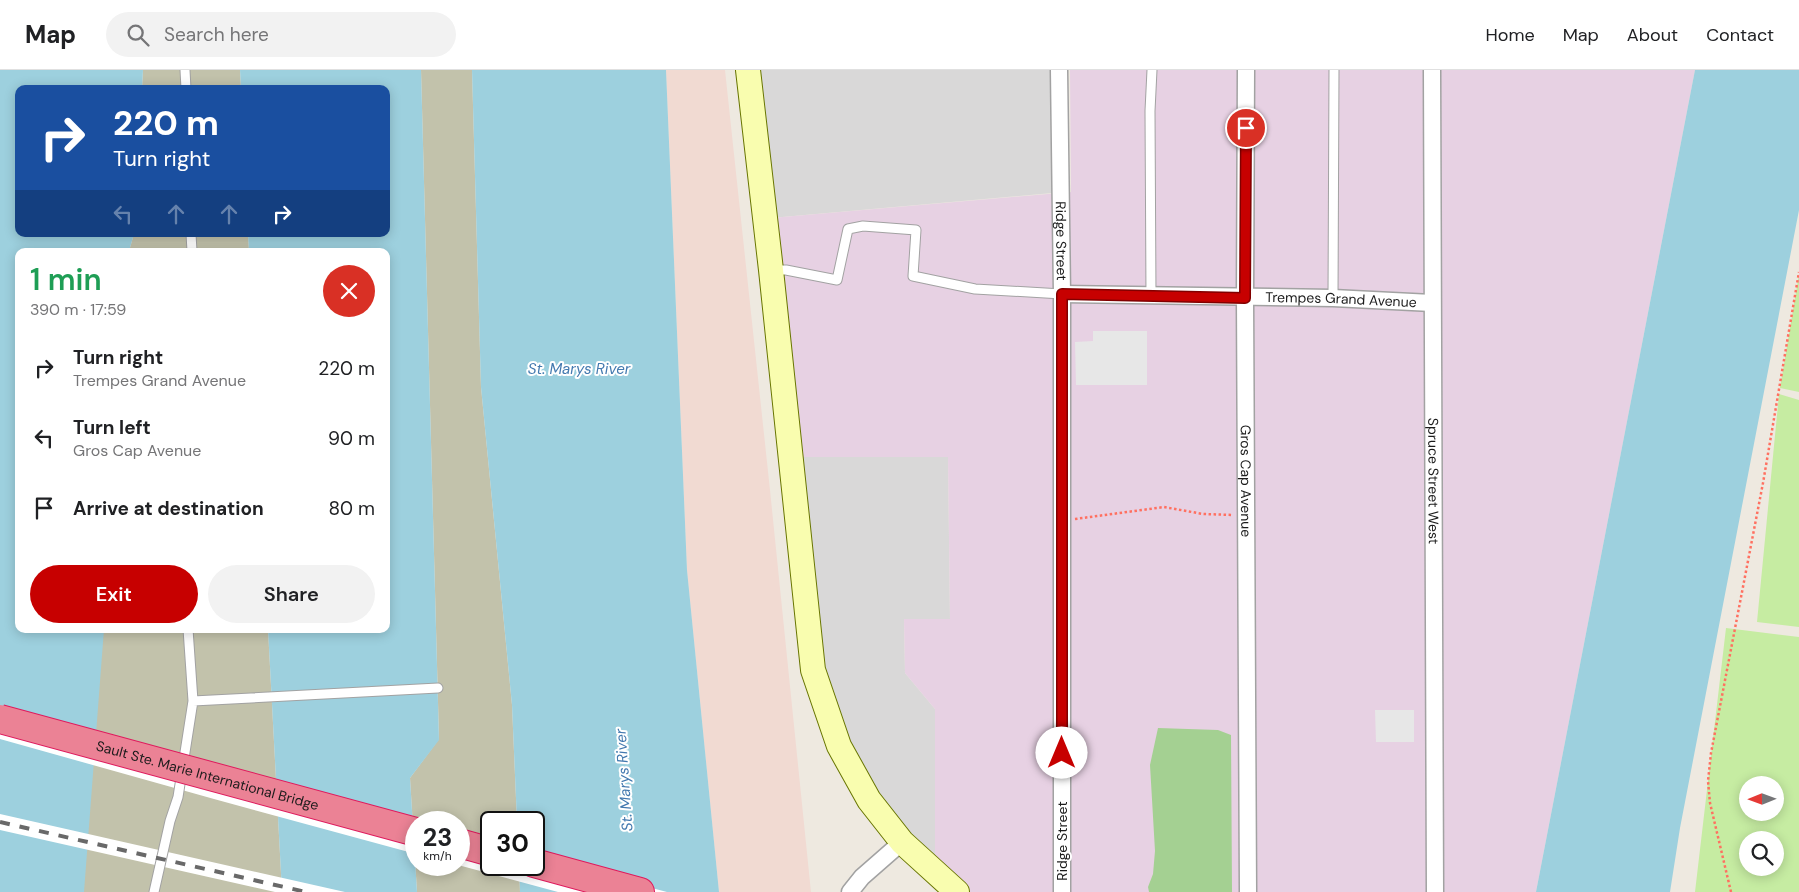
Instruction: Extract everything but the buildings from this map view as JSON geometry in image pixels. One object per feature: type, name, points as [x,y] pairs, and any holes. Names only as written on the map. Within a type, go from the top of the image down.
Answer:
[{"type":"highway","name":"Sault Ste. Marie International Bridge","points":[[0,719],[405,829]]},
{"type":"highway","points":[[545,866],[640,892]]},
{"type":"street","points":[[748,70],[813,670],[839,746],[869,800],[902,842],[957,892]]},
{"type":"street","name":"Ridge Street","points":[[1059,70],[1062,294],[1062,892]]},
{"type":"street","name":"Gros Cap Avenue","points":[[1246,70],[1245,298],[1248,892]]},
{"type":"street","name":"Spruce Street West","points":[[1432,70],[1435,892]]},
{"type":"street","name":"Trempes Grand Avenue","points":[[1062,294],[1333,298],[1432,303]]},
{"type":"street","points":[[850,892],[862,877],[902,842]]},
{"type":"lane","points":[[185,70],[186,85]]},
{"type":"lane","points":[[1151,296],[1150,111],[1152,70]]},
{"type":"lane","points":[[1333,298],[1334,70]]},
{"type":"lane","name":"Trempes Grand Avenue","points":[[771,270],[786,270],[837,280],[848,229],[863,226],[907,229],[916,230],[913,276],[975,289],[1062,294]]},
{"type":"lane","points":[[154,892],[170,820],[178,797],[194,701],[188,633]]},
{"type":"lane","points":[[194,701],[438,688]]},
{"type":"path","points":[[1731,892],[1710,803],[1709,771],[1763,483],[1799,272]]},
{"type":"path","points":[[1062,520],[1164,506],[1203,514],[1247,516]]},
{"type":"shaded area","points":[[143,70],[240,70],[241,85],[142,85]]},
{"type":"shaded area","points":[[421,70],[472,70],[481,387],[512,705],[517,811],[480,811],[480,876],[519,876],[520,892],[417,892],[416,876],[470,876],[470,811],[412,811],[410,778],[439,739]]},
{"type":"shaded area","points":[[666,70],[725,70],[811,892],[719,892],[687,570]]},
{"type":"shaded area","points":[[756,70],[1052,70],[1052,193],[771,218]]},
{"type":"shaded area","points":[[1070,70],[1695,70],[1536,892],[970,892],[935,864],[935,709],[905,673],[904,619],[950,619],[948,457],[796,457],[771,218],[1071,192]]},
{"type":"shaded area","points":[[133,237],[248,237],[249,248],[130,248]]},
{"type":"shaded area","points":[[1093,331],[1147,331],[1147,385],[1076,385],[1075,342],[1093,341]]},
{"type":"shaded area","points":[[948,456],[950,620],[904,620],[905,673],[935,709],[935,864],[876,795],[839,731],[820,660],[796,457]]},
{"type":"shaded area","points":[[101,633],[268,633],[282,892],[83,892]]},
{"type":"shaded area","points":[[1375,710],[1414,710],[1414,742],[1376,742]]},
{"type":"green space","points":[[1799,274],[1799,392],[1780,388]]},
{"type":"green space","points":[[1779,394],[1799,400],[1799,627],[1757,622]]},
{"type":"green space","points":[[1726,628],[1799,637],[1799,892],[1695,892]]},
{"type":"green space","points":[[1158,728],[1218,730],[1231,735],[1232,892],[1149,892],[1148,887],[1153,874],[1155,851],[1150,765]]},
{"type":"water","points":[[0,70],[143,70],[142,85],[15,85],[15,237],[133,237],[130,248],[15,248],[15,633],[104,633],[84,892],[0,892]]},
{"type":"water","points":[[240,70],[421,70],[439,740],[410,778],[412,811],[405,811],[405,876],[416,876],[417,892],[282,892],[268,633],[390,633],[390,248],[249,248],[248,237],[390,237],[390,85],[241,85]]},
{"type":"water","name":"St. Marys River","points":[[472,70],[666,70],[687,570],[719,892],[520,892],[519,876],[545,876],[545,811],[517,811],[512,705],[481,387]]},
{"type":"water","points":[[1695,70],[1799,70],[1799,210],[1680,828],[1670,892],[1536,892]]},
{"type":"pier","points":[[0,714],[405,823],[405,851],[214,799],[0,739]]},
{"type":"pier","points":[[0,814],[345,892],[275,892],[0,830]]},
{"type":"pier","points":[[470,847],[480,856],[480,871],[470,868]]},
{"type":"pier","points":[[545,860],[667,892],[558,892],[499,876],[545,876]]},
{"type":"railway","points":[[0,822],[306,892]]},
{"type":"route","points":[[1062,753],[1062,294],[1245,298],[1246,128]]}]
